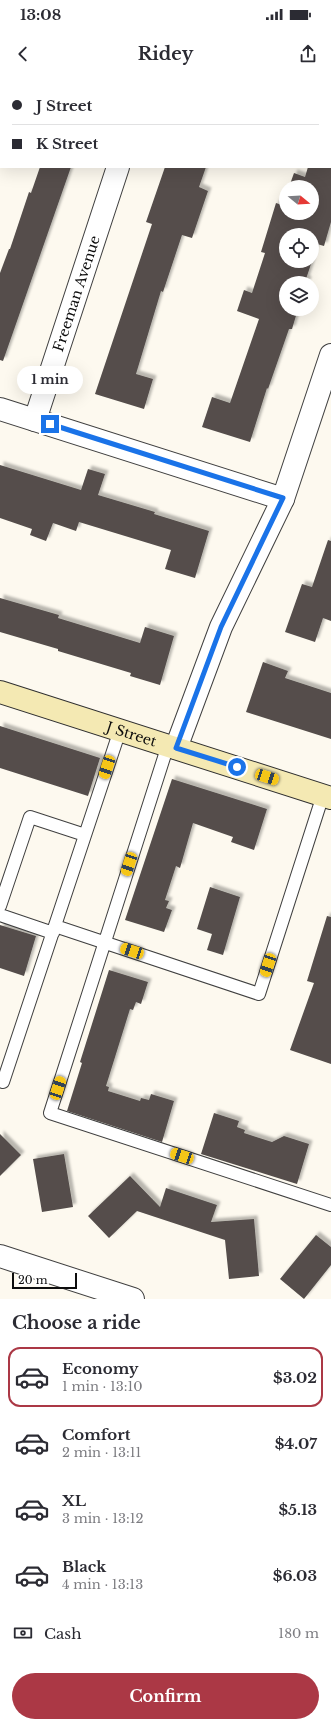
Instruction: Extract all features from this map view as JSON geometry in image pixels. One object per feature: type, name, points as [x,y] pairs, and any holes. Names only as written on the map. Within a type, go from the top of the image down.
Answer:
[{"type":"street","name":"Freeman Avenue","points":[[35,420],[118,168]]},
{"type":"street","points":[[172,746],[221,627],[283,498],[331,355]]},
{"type":"street","points":[[0,408],[283,498]]},
{"type":"street","name":"J Street","points":[[0,692],[327,797]]},
{"type":"street","points":[[0,1256],[133,1299]]},
{"type":"lane","points":[[0,1081],[4,1082],[120,730]]},
{"type":"lane","points":[[172,746],[104,942],[50,1113],[331,1205]]},
{"type":"lane","points":[[0,915],[104,942],[259,994],[327,797]]},
{"type":"lane","points":[[0,906],[30,817],[85,834]]},
{"type":"building","points":[[40,168],[71,168],[3,361],[0,360],[0,273],[10,249],[29,192],[31,193]]},
{"type":"building","points":[[165,168],[206,168],[199,187],[208,191],[192,238],[182,235],[163,292],[161,291],[136,374],[153,379],[144,409],[95,394],[152,224],[146,222]]},
{"type":"building","points":[[308,168],[331,168],[331,222],[324,246],[319,245],[319,228],[279,228],[279,268],[310,268],[307,276],[279,276],[279,316],[296,316],[292,329],[289,329],[268,389],[267,388],[250,442],[202,427],[212,397],[230,403],[259,319],[237,311],[244,290],[252,293],[265,253],[261,252],[276,203],[279,204],[279,220],[319,220],[319,180],[292,180],[294,173],[305,177]]},
{"type":"building","points":[[0,465],[81,490],[88,469],[105,474],[98,495],[155,512],[154,514],[209,531],[195,578],[165,569],[171,550],[79,522],[76,531],[53,523],[46,541],[30,535],[32,529],[0,518]]},
{"type":"building","points":[[328,540],[331,541],[331,621],[323,618],[315,642],[285,632],[302,584],[312,587]]},
{"type":"building","points":[[0,598],[59,615],[58,618],[140,643],[145,627],[174,636],[160,685],[130,676],[131,673],[0,632]]},
{"type":"building","points":[[263,662],[288,671],[285,678],[331,693],[331,739],[246,712]]},
{"type":"building","points":[[0,726],[100,758],[88,796],[0,768]]},
{"type":"building","points":[[172,779],[267,809],[254,850],[231,842],[233,837],[193,823],[180,868],[176,866],[165,900],[169,901],[166,908],[172,910],[164,932],[125,920]]},
{"type":"building","points":[[210,887],[240,897],[223,955],[207,950],[212,934],[197,929]]},
{"type":"building","points":[[327,916],[331,917],[331,1064],[290,1050],[314,983],[307,981]]},
{"type":"building","points":[[0,925],[36,936],[24,976],[0,968]]},
{"type":"building","points":[[109,970],[148,982],[141,1004],[136,1002],[133,1010],[130,1009],[106,1086],[109,1087],[108,1091],[140,1101],[141,1098],[149,1100],[151,1094],[174,1101],[162,1142],[67,1111],[82,1063],[80,1062]]},
{"type":"building","points":[[214,1113],[239,1121],[237,1127],[245,1130],[244,1133],[272,1142],[284,1136],[309,1144],[297,1184],[201,1154]]},
{"type":"building","points":[[0,1134],[21,1155],[0,1176]]},
{"type":"building","points":[[64,1154],[73,1207],[42,1212],[33,1159]]},
{"type":"building","points":[[130,1176],[160,1207],[166,1188],[217,1205],[211,1222],[254,1219],[259,1276],[229,1279],[225,1240],[137,1211],[109,1238],[88,1216]]},
{"type":"building","points":[[316,1235],[331,1247],[331,1265],[304,1299],[280,1279]]},
{"type":"route","points":[[50,424],[283,498],[221,627],[176,748],[237,767]]}]
